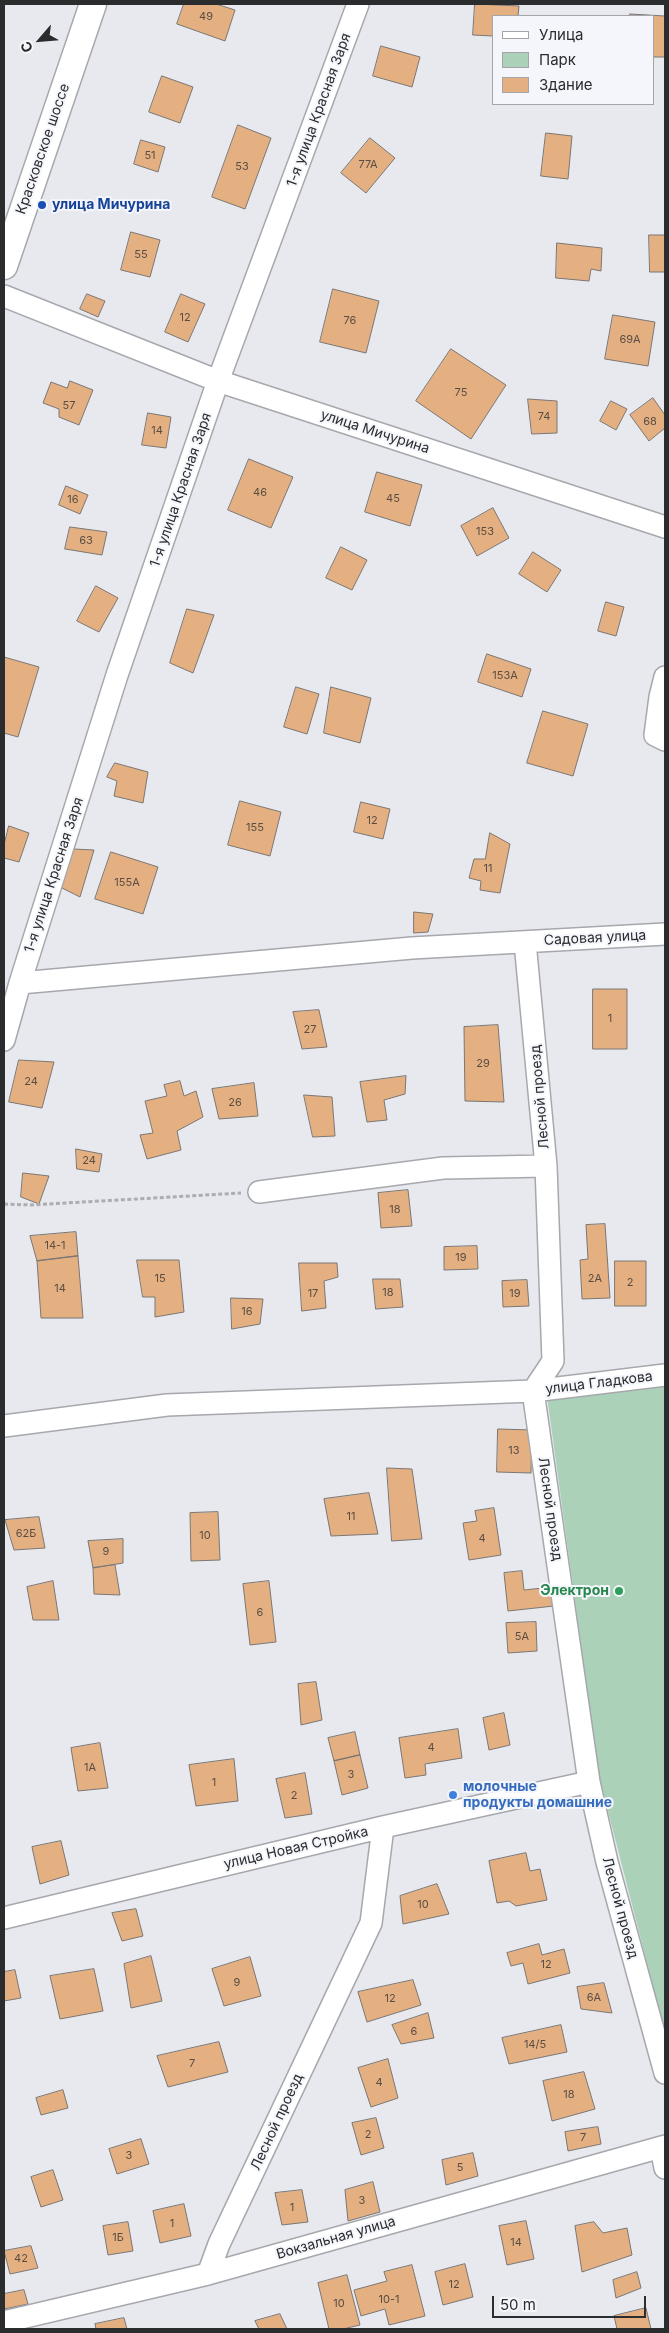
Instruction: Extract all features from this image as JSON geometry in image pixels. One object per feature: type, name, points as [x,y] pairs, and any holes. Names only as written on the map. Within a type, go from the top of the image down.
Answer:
[{"type":"main road","name":"Красковское шоссе","points":[[4,266],[93,4]]},
{"type":"street","name":"1-я улица Красная Заря","points":[[4,1040],[20,983],[117,675],[218,381],[358,4]]},
{"type":"street","name":"улица Мичурина","points":[[4,296],[218,381],[665,527]]},
{"type":"street","points":[[665,677],[660,697],[655,735],[665,740]]},
{"type":"street","name":"Садовая улица","points":[[20,983],[412,948],[665,934]]},
{"type":"street","name":"Лесной проезд","points":[[525,942],[546,1166],[553,1361],[532,1390],[589,1782],[607,1862],[665,2073]]},
{"type":"street","points":[[259,1192],[444,1168],[546,1166]]},
{"type":"street","name":"улица Гладкова","points":[[4,1426],[167,1405],[532,1390],[665,1375]]},
{"type":"street","points":[[532,1390],[548,1405]]},
{"type":"street","name":"улица Новая Стройка","points":[[4,1918],[383,1827],[589,1782]]},
{"type":"street","name":"Лесной проезд","points":[[208,2274],[219,2244],[371,1923],[383,1827]]},
{"type":"street","name":"Вокзальная улица","points":[[4,2322],[208,2274],[664,2154]]},
{"type":"path","points":[[4,1204],[30,1205],[259,1192]]},
{"type":"green space","name":"Электрон","points":[[665,1384],[665,2033],[599,1776],[547,1396]]},
{"type":"building","points":[[184,4],[216,4],[235,10],[225,41],[177,24]]},
{"type":"building","points":[[475,4],[519,6],[518,15],[492,15],[492,36],[473,35]]},
{"type":"building","points":[[654,15],[665,16],[665,57],[654,57]]},
{"type":"building","points":[[381,46],[420,57],[412,87],[373,76]]},
{"type":"building","points":[[162,76],[193,87],[180,123],[149,112]]},
{"type":"building","points":[[238,125],[271,138],[245,209],[212,197]]},
{"type":"building","points":[[546,133],[572,136],[568,179],[541,176]]},
{"type":"building","points":[[370,138],[395,158],[366,193],[341,173]]},
{"type":"building","points":[[141,140],[165,147],[158,172],[134,164]]},
{"type":"building","points":[[131,232],[160,240],[150,277],[121,270]]},
{"type":"building","points":[[649,235],[665,235],[665,272],[650,272]]},
{"type":"building","points":[[557,243],[602,248],[601,271],[591,269],[589,281],[556,278]]},
{"type":"building","points":[[333,289],[379,301],[366,353],[320,342]]},
{"type":"building","points":[[87,294],[105,301],[98,317],[80,309]]},
{"type":"building","points":[[181,294],[205,304],[188,342],[165,332]]},
{"type":"building","points":[[613,315],[655,322],[648,366],[605,359]]},
{"type":"building","points":[[451,349],[506,385],[471,439],[416,401]]},
{"type":"building","points":[[70,381],[93,390],[79,425],[59,417],[59,409],[43,403],[51,382],[67,388]]},
{"type":"building","points":[[653,398],[665,415],[665,428],[649,441],[630,415]]},
{"type":"building","points":[[528,399],[557,401],[557,433],[532,434]]},
{"type":"building","points":[[611,401],[627,409],[616,430],[600,421]]},
{"type":"building","points":[[148,413],[171,417],[166,448],[142,445]]},
{"type":"building","points":[[249,459],[293,477],[271,528],[228,510]]},
{"type":"building","points":[[377,472],[422,485],[410,526],[365,512]]},
{"type":"building","points":[[66,486],[88,495],[80,514],[59,505]]},
{"type":"building","points":[[493,508],[509,538],[477,556],[461,526]]},
{"type":"building","points":[[70,527],[107,532],[102,555],[65,549]]},
{"type":"building","points":[[341,547],[367,560],[352,590],[326,578]]},
{"type":"building","points":[[533,552],[561,570],[547,592],[519,574]]},
{"type":"building","points":[[96,586],[118,598],[99,632],[77,621]]},
{"type":"building","points":[[606,602],[624,607],[616,636],[598,631]]},
{"type":"building","points":[[187,609],[214,615],[193,673],[170,663]]},
{"type":"building","points":[[487,654],[531,669],[522,697],[478,682]]},
{"type":"building","points":[[4,657],[39,667],[18,737],[4,733]]},
{"type":"building","points":[[296,687],[319,694],[307,734],[284,727]]},
{"type":"building","points":[[331,687],[371,698],[360,743],[324,733]]},
{"type":"building","points":[[543,711],[588,724],[573,776],[527,763]]},
{"type":"building","points":[[115,763],[148,772],[143,803],[114,796],[117,781],[107,777]]},
{"type":"building","points":[[240,801],[281,812],[270,856],[228,845]]},
{"type":"building","points":[[361,802],[390,809],[383,839],[354,832]]},
{"type":"building","points":[[9,826],[29,833],[19,862],[4,858],[4,845]]},
{"type":"building","points":[[490,833],[510,844],[500,893],[480,890],[481,881],[469,878],[474,859],[485,859]]},
{"type":"building","points":[[73,849],[94,850],[80,897],[60,887]]},
{"type":"building","points":[[111,852],[158,867],[143,914],[95,899]]},
{"type":"building","points":[[414,912],[433,914],[428,932],[414,933]]},
{"type":"building","points":[[593,989],[627,989],[627,1049],[593,1049]]},
{"type":"building","points":[[319,1010],[327,1047],[302,1049],[293,1012]]},
{"type":"building","points":[[498,1025],[504,1102],[465,1101],[464,1027]]},
{"type":"building","points":[[19,1060],[54,1062],[42,1108],[9,1102]]},
{"type":"building","points":[[406,1076],[405,1094],[384,1100],[387,1120],[367,1122],[360,1082]]},
{"type":"building","points":[[180,1081],[184,1096],[196,1091],[203,1117],[177,1131],[181,1150],[147,1159],[140,1135],[153,1133],[145,1101],[167,1096],[164,1085]]},
{"type":"building","points":[[254,1083],[258,1116],[219,1119],[212,1089]]},
{"type":"building","points":[[304,1095],[332,1097],[335,1136],[313,1137]]},
{"type":"building","points":[[76,1149],[102,1154],[99,1172],[77,1169]]},
{"type":"building","points":[[23,1173],[49,1176],[39,1204],[21,1197]]},
{"type":"building","points":[[408,1190],[412,1226],[381,1228],[378,1193]]},
{"type":"building","points":[[605,1224],[610,1298],[582,1299],[580,1260],[588,1259],[586,1225]]},
{"type":"building","points":[[76,1232],[78,1256],[37,1261],[30,1236]]},
{"type":"building","points":[[477,1246],[478,1269],[444,1270],[444,1247]]},
{"type":"building","points":[[78,1256],[83,1318],[41,1318],[37,1261]]},
{"type":"building","points":[[137,1260],[179,1260],[184,1312],[155,1317],[155,1297],[143,1297]]},
{"type":"building","points":[[615,1261],[646,1261],[646,1306],[615,1306]]},
{"type":"building","points":[[299,1263],[337,1263],[338,1277],[324,1281],[326,1308],[302,1311]]},
{"type":"building","points":[[373,1279],[400,1279],[403,1307],[376,1309]]},
{"type":"building","points":[[527,1280],[529,1306],[503,1307],[502,1281]]},
{"type":"building","points":[[231,1298],[263,1299],[260,1324],[232,1329]]},
{"type":"building","points":[[498,1429],[532,1430],[531,1473],[497,1472]]},
{"type":"building","points":[[387,1468],[412,1469],[422,1539],[392,1541]]},
{"type":"building","points":[[369,1493],[378,1534],[331,1536],[324,1499]]},
{"type":"building","points":[[494,1508],[501,1555],[469,1560],[463,1523],[477,1521],[475,1511]]},
{"type":"building","points":[[218,1512],[220,1560],[191,1561],[190,1513]]},
{"type":"building","points":[[39,1517],[45,1548],[14,1550],[5,1520]]},
{"type":"building","points":[[123,1539],[123,1563],[93,1568],[88,1541]]},
{"type":"building","points":[[115,1565],[120,1595],[94,1594],[93,1568]]},
{"type":"building","points":[[522,1571],[524,1590],[552,1587],[554,1606],[508,1611],[504,1573]]},
{"type":"building","points":[[53,1581],[59,1620],[33,1620],[27,1587]]},
{"type":"building","points":[[269,1581],[276,1642],[250,1645],[243,1584]]},
{"type":"building","points":[[536,1622],[537,1651],[508,1653],[506,1623]]},
{"type":"building","points":[[316,1682],[322,1720],[301,1725],[298,1684]]},
{"type":"building","points":[[504,1713],[510,1745],[489,1750],[483,1718]]},
{"type":"building","points":[[458,1729],[462,1758],[425,1764],[426,1775],[405,1778],[399,1738]]},
{"type":"building","points":[[355,1732],[360,1755],[334,1761],[328,1738]]},
{"type":"building","points":[[100,1743],[108,1788],[78,1791],[71,1748]]},
{"type":"building","points":[[360,1755],[368,1788],[342,1795],[334,1761]]},
{"type":"building","points":[[234,1759],[238,1801],[196,1806],[189,1765]]},
{"type":"building","points":[[305,1773],[312,1814],[285,1818],[276,1779]]},
{"type":"building","points":[[61,1841],[69,1875],[40,1884],[32,1847]]},
{"type":"building","points":[[526,1853],[530,1871],[540,1869],[547,1900],[516,1906],[509,1901],[497,1903],[489,1861]]},
{"type":"building","points":[[437,1884],[449,1914],[403,1924],[400,1896]]},
{"type":"building","points":[[136,1909],[143,1936],[122,1941],[112,1913]]},
{"type":"building","points":[[539,1944],[542,1955],[564,1949],[570,1973],[528,1984],[523,1963],[511,1966],[507,1953]]},
{"type":"building","points":[[151,1956],[162,2001],[131,2008],[124,1964]]},
{"type":"building","points":[[250,1957],[261,1996],[224,2006],[212,1969]]},
{"type":"building","points":[[94,1969],[103,2011],[60,2019],[50,1976]]},
{"type":"building","points":[[15,1970],[21,1998],[4,2001],[4,1972]]},
{"type":"building","points":[[413,1980],[421,2005],[367,2022],[358,1992]]},
{"type":"building","points":[[604,1983],[612,2013],[581,2009],[577,1987]]},
{"type":"building","points":[[428,2013],[434,2038],[401,2044],[392,2025]]},
{"type":"building","points":[[561,2025],[567,2052],[509,2064],[502,2038]]},
{"type":"building","points":[[219,2042],[228,2072],[168,2087],[157,2056]]},
{"type":"building","points":[[388,2059],[398,2098],[371,2107],[358,2068]]},
{"type":"building","points":[[584,2072],[595,2109],[552,2121],[543,2081]]},
{"type":"building","points":[[63,2090],[68,2108],[41,2115],[36,2098]]},
{"type":"building","points":[[376,2118],[384,2148],[361,2155],[352,2123]]},
{"type":"building","points":[[598,2127],[601,2144],[568,2151],[565,2132]]},
{"type":"building","points":[[141,2139],[149,2164],[117,2174],[109,2149]]},
{"type":"building","points":[[473,2153],[478,2176],[446,2185],[442,2160]]},
{"type":"building","points":[[53,2170],[63,2200],[41,2207],[31,2177]]},
{"type":"building","points":[[373,2182],[380,2212],[348,2221],[345,2190]]},
{"type":"building","points":[[302,2190],[308,2222],[282,2225],[275,2193]]},
{"type":"building","points":[[184,2204],[191,2236],[160,2243],[153,2211]]},
{"type":"building","points":[[526,2221],[534,2259],[507,2265],[499,2226]]},
{"type":"building","points":[[128,2222],[133,2251],[108,2255],[103,2226]]},
{"type":"building","points":[[594,2222],[603,2233],[627,2228],[632,2255],[582,2272],[575,2226]]},
{"type":"building","points":[[31,2246],[38,2268],[10,2274],[4,2251]]},
{"type":"building","points":[[465,2264],[473,2297],[443,2305],[435,2272]]},
{"type":"building","points":[[412,2265],[425,2316],[389,2325],[385,2309],[361,2316],[354,2290],[387,2281],[384,2272]]},
{"type":"building","points":[[637,2272],[641,2288],[616,2298],[613,2280]]},
{"type":"building","points":[[347,2275],[360,2325],[343,2329],[329,2329],[318,2283]]},
{"type":"building","points":[[24,2290],[28,2304],[4,2309],[4,2294]]},
{"type":"building","points":[[646,2308],[651,2329],[617,2329],[614,2316]]},
{"type":"building","points":[[280,2314],[287,2329],[259,2329],[255,2321]]},
{"type":"building","points":[[124,2318],[127,2329],[96,2329],[95,2324]]},
{"type":"place","name":"улица Мичурина","points":[[42,205]]},
{"type":"place","name":"Электрон","points":[[619,1591]]},
{"type":"place","name":"молочные продукты домашние","points":[[453,1795]]}]
